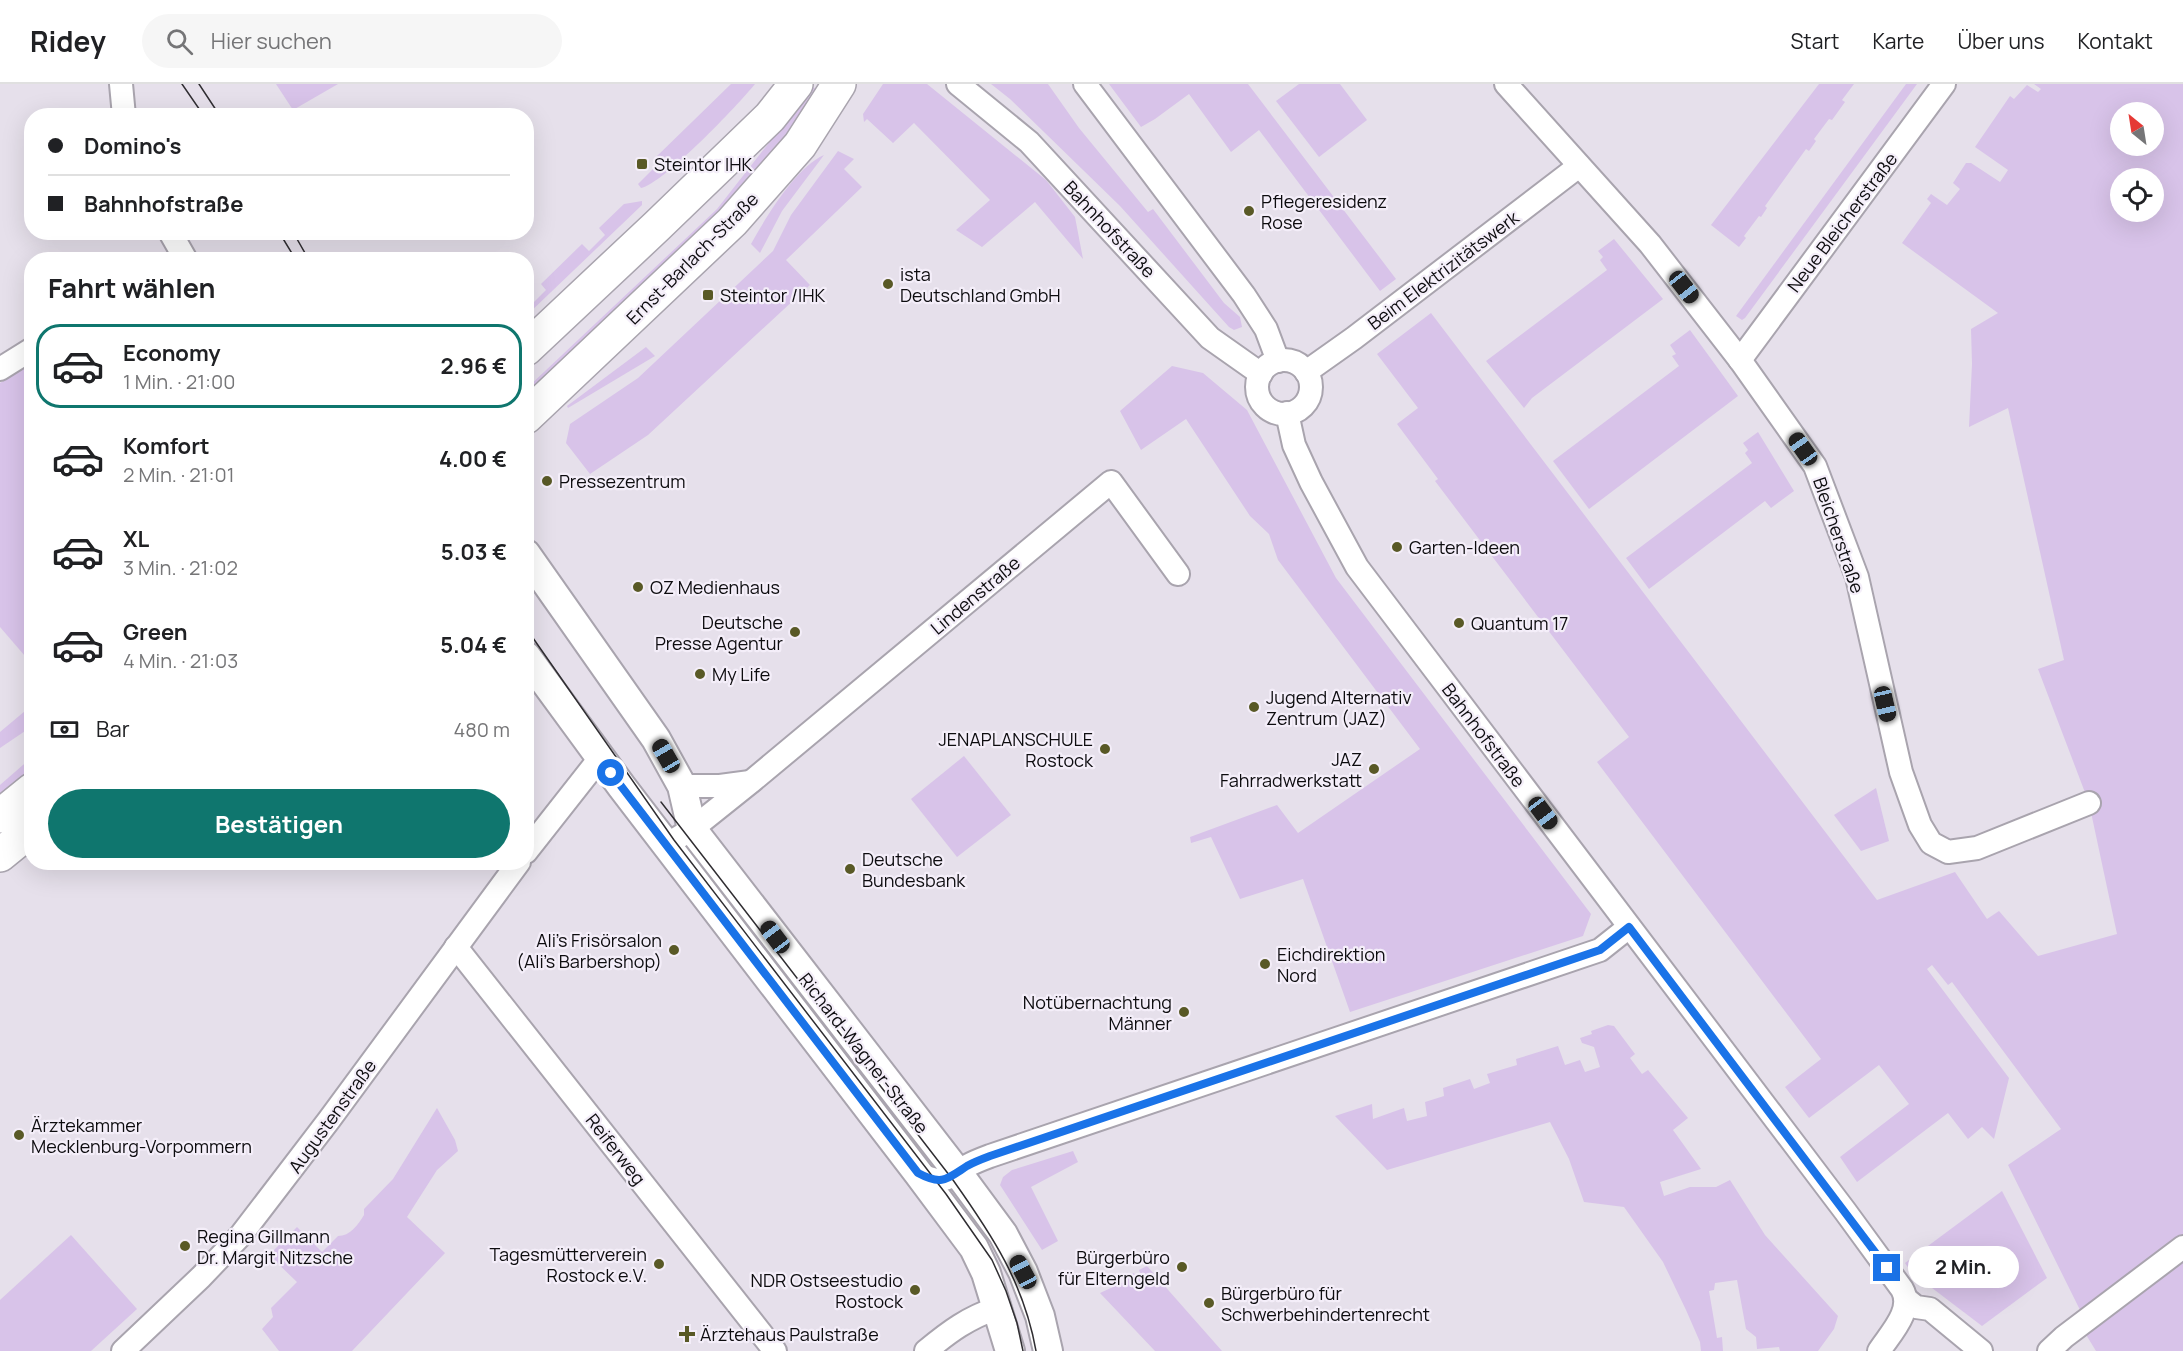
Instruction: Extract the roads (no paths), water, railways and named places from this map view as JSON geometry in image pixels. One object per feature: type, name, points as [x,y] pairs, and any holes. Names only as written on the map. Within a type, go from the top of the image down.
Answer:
[{"type":"main road","points":[[534,341],[770,117],[796,84]]},
{"type":"main road","name":"Ernst-Barlach-Straße","points":[[534,409],[732,222],[800,146],[839,84]]},
{"type":"main road","points":[[0,816],[24,796]]},
{"type":"main road","points":[[0,855],[24,836]]},
{"type":"street","points":[[121,84],[123,108]]},
{"type":"street","name":"Bahnhofstraße","points":[[958,84],[1029,142],[1210,338],[1269,368]]},
{"type":"street","points":[[1085,84],[1244,295],[1266,329],[1269,368],[1257,389],[1264,406],[1271,411],[1287,413],[1298,410],[1309,395],[1310,386],[1306,372],[1296,363],[1287,360],[1269,368]]},
{"type":"street","name":"Bleicherstraße","points":[[1506,84],[1650,244],[1740,360],[1815,466],[1857,577],[1902,772],[1920,825],[1930,843],[1948,852],[1977,848],[2089,803]]},
{"type":"street","name":"Neue Bleicherstraße","points":[[1740,360],[1944,84]]},
{"type":"street","name":"Beim Elektrizitätswerk","points":[[1306,372],[1580,166]]},
{"type":"street","points":[[0,369],[24,354]]},
{"type":"street","name":"Bahnhofstraße","points":[[1287,413],[1294,445],[1311,482],[1357,567],[1880,1258],[1902,1289],[1906,1299]]},
{"type":"street","name":"Lindenstraße","points":[[666,845],[692,829],[752,782],[1111,482],[1178,574]]},
{"type":"street","name":"Richard-Wagner-Straße","points":[[534,565],[656,739],[682,786],[692,829],[1003,1234],[1023,1272],[1040,1316],[1048,1351]]},
{"type":"street","name":"Richard-Wagner-Straße","points":[[534,667],[600,758],[974,1248],[986,1273],[1010,1351]]},
{"type":"street","points":[[534,842],[600,758]]},
{"type":"street","points":[[682,786],[720,786],[752,782]]},
{"type":"street","name":"Augustenstraße","points":[[123,1351],[201,1277],[241,1235],[322,1130],[513,870]]},
{"type":"street","points":[[918,1173],[936,1180],[944,1180],[990,1156],[1600,950],[1629,927]]},
{"type":"street","name":"Reiferweg","points":[[456,947],[775,1351]]},
{"type":"street","points":[[2049,1351],[2064,1337],[2183,1247]]},
{"type":"street","points":[[1906,1299],[1916,1307],[1930,1309],[1982,1351]]},
{"type":"street","points":[[1879,1351],[1905,1311],[1906,1299]]},
{"type":"street","points":[[926,1351],[959,1324],[978,1314],[998,1308]]},
{"type":"tram line","points":[[182,84],[198,108]]},
{"type":"tram line","points":[[199,84],[215,108]]},
{"type":"tram line","points":[[284,240],[291,252]]},
{"type":"tram line","points":[[298,240],[304,252]]},
{"type":"tram line","points":[[534,639],[674,840],[946,1194],[992,1260],[1017,1323],[1023,1351]]},
{"type":"tram line","points":[[661,802],[967,1200],[993,1240],[1015,1282],[1031,1326],[1036,1351]]},
{"type":"place","name":"Steintor IHK","points":[[642,164]]},
{"type":"place","name":"Pflegeresidenz Rose","points":[[1249,211]]},
{"type":"place","name":"ista Deutschland GmbH","points":[[888,284]]},
{"type":"place","name":"Steintor /IHK","points":[[708,295]]},
{"type":"place","name":"Pressezentrum","points":[[547,481]]},
{"type":"place","name":"Garten-Ideen","points":[[1397,547]]},
{"type":"place","name":"OZ Medienhaus","points":[[638,587]]},
{"type":"place","name":"Quantum 17","points":[[1459,623]]},
{"type":"place","name":"Deutsche Presse Agentur","points":[[795,632]]},
{"type":"place","name":"My Life","points":[[700,674]]},
{"type":"place","name":"Jugend Alternativ Zentrum (JAZ)","points":[[1254,707]]},
{"type":"place","name":"JENAPLANSCHULE Rostock","points":[[1105,749]]},
{"type":"place","name":"JAZ Fahrradwerkstatt","points":[[1374,769]]},
{"type":"place","name":"Deutsche Bundesbank","points":[[850,869]]},
{"type":"place","name":"Ali's Frisörsalon (Ali's Barbershop)","points":[[674,950]]},
{"type":"place","name":"Eichdirektion Nord","points":[[1265,964]]},
{"type":"place","name":"Notübernachtung Männer","points":[[1184,1012]]},
{"type":"place","name":"Ärztekammer Mecklenburg-Vorpommern","points":[[19,1135]]},
{"type":"place","name":"Regina Gillmann Dr. Margit Nitzsche","points":[[185,1246]]},
{"type":"place","name":"Tagesmütterverein Rostock e.V.","points":[[659,1264]]},
{"type":"place","name":"Bürgerbüro für Elterngeld","points":[[1182,1267]]},
{"type":"place","name":"NDR Ostseestudio Rostock","points":[[915,1290]]},
{"type":"place","name":"Bürgerbüro für Schwerbehindertenrecht","points":[[1209,1303]]},
{"type":"place","name":"Ärztehaus Paulstraße","points":[[687,1334]]}]
